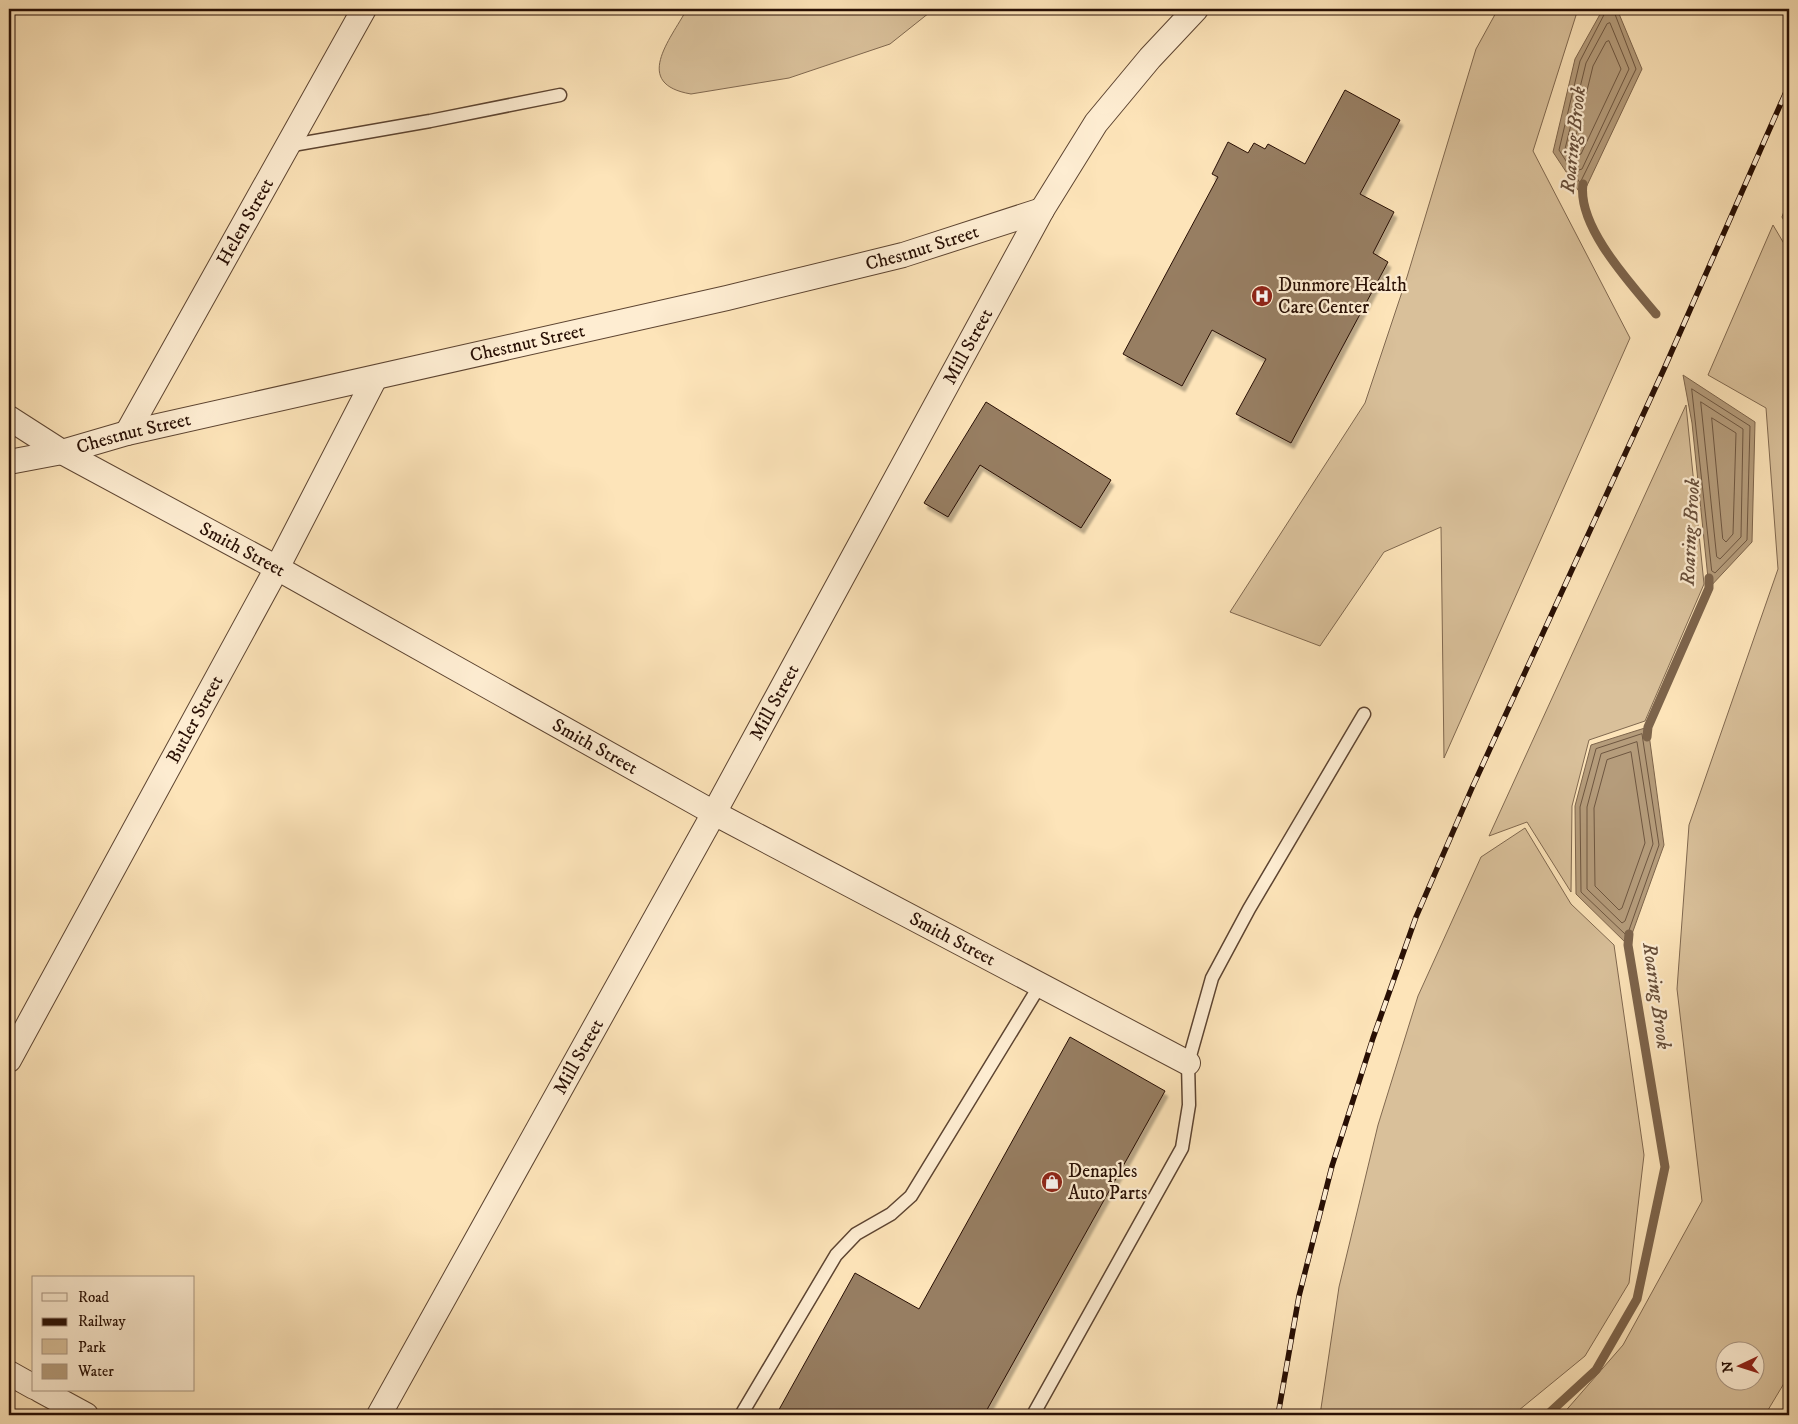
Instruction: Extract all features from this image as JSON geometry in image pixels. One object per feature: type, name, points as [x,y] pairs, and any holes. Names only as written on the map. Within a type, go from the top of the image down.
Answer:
[{"type":"street","name":"Helen Street","points":[[127,433],[364,9]]},
{"type":"street","name":"Mill Street","points":[[379,1415],[714,814],[1042,210],[1096,123],[1150,58],[1196,9]]},
{"type":"street","name":"Chestnut Street","points":[[9,462],[62,452],[127,433],[375,378],[903,255],[1042,210]]},
{"type":"street","name":"Butler Street","points":[[9,1060],[277,568],[375,378]]},
{"type":"street","name":"Smith Street","points":[[9,418],[62,452],[277,568],[714,814],[1188,1063]]},
{"type":"street","points":[[9,1373],[32,1386]]},
{"type":"street","points":[[44,1392],[86,1415]]},
{"type":"lane","points":[[287,146],[430,121],[560,94]]},
{"type":"lane","points":[[1033,1415],[1182,1148],[1189,1106],[1188,1063],[1212,978],[1249,910],[1364,714]]},
{"type":"lane","points":[[741,1415],[836,1255],[856,1234],[890,1214],[911,1196],[1040,985]]},
{"type":"green space","points":[[687,9],[934,9],[890,44],[789,78],[691,94],[673,89],[663,81],[659,71],[665,47]]},
{"type":"green space","points":[[1498,9],[1578,9],[1533,151],[1630,338],[1444,758],[1441,527],[1384,552],[1320,646],[1230,612],[1365,403],[1407,277],[1476,49]]},
{"type":"green space","points":[[1789,197],[1789,230],[1782,217]]},
{"type":"green space","points":[[1773,225],[1789,252],[1789,1375],[1765,1415],[1562,1415],[1623,1345],[1702,1201],[1677,989],[1689,825],[1778,569],[1766,408],[1708,375]]},
{"type":"green space","points":[[1686,405],[1704,584],[1645,721],[1589,740],[1572,806],[1571,892],[1527,822],[1489,836]]},
{"type":"green space","points":[[1525,828],[1571,904],[1614,945],[1644,1155],[1629,1283],[1585,1356],[1513,1415],[1320,1415],[1339,1287],[1378,1125],[1418,996],[1481,857]]},
{"type":"water","points":[[1603,9],[1617,9],[1642,69],[1582,196],[1553,152],[1575,59]]},
{"type":"water","points":[[1683,375],[1755,422],[1752,542],[1709,588],[1692,423]]},
{"type":"water","points":[[1648,727],[1664,845],[1628,945],[1576,894],[1575,806],[1591,745]]},
{"type":"building","name":"Dunmore Health Care Center","points":[[1345,90],[1400,120],[1360,194],[1394,212],[1373,253],[1388,262],[1291,443],[1236,414],[1266,359],[1212,330],[1182,386],[1123,354],[1218,177],[1212,174],[1228,142],[1248,153],[1254,143],[1265,149],[1268,144],[1305,164]]},
{"type":"building","points":[[986,402],[1111,480],[1081,528],[980,465],[948,517],[924,503]]},
{"type":"building","name":"Denaples Auto Parts","points":[[1070,1037],[1165,1091],[984,1415],[776,1415],[855,1273],[919,1309]]},
{"type":"waterway","name":"Roaring Brook","points":[[1583,184],[1583,200],[1588,218],[1597,235],[1620,270],[1656,314]]},
{"type":"waterway","name":"Roaring Brook","points":[[1647,737],[1648,727],[1709,588],[1709,578]]},
{"type":"waterway","name":"Roaring Brook","points":[[1547,1415],[1596,1370],[1637,1299],[1665,1167],[1628,945],[1629,934]]},
{"type":"railway","points":[[1278,1415],[1299,1296],[1332,1166],[1373,1038],[1416,917],[1472,788],[1664,369],[1789,85]]},
{"type":"place","name":"Dunmore Health Care Center","points":[[1262,296]]},
{"type":"place","name":"Denaples Auto Parts","points":[[1052,1182]]}]
